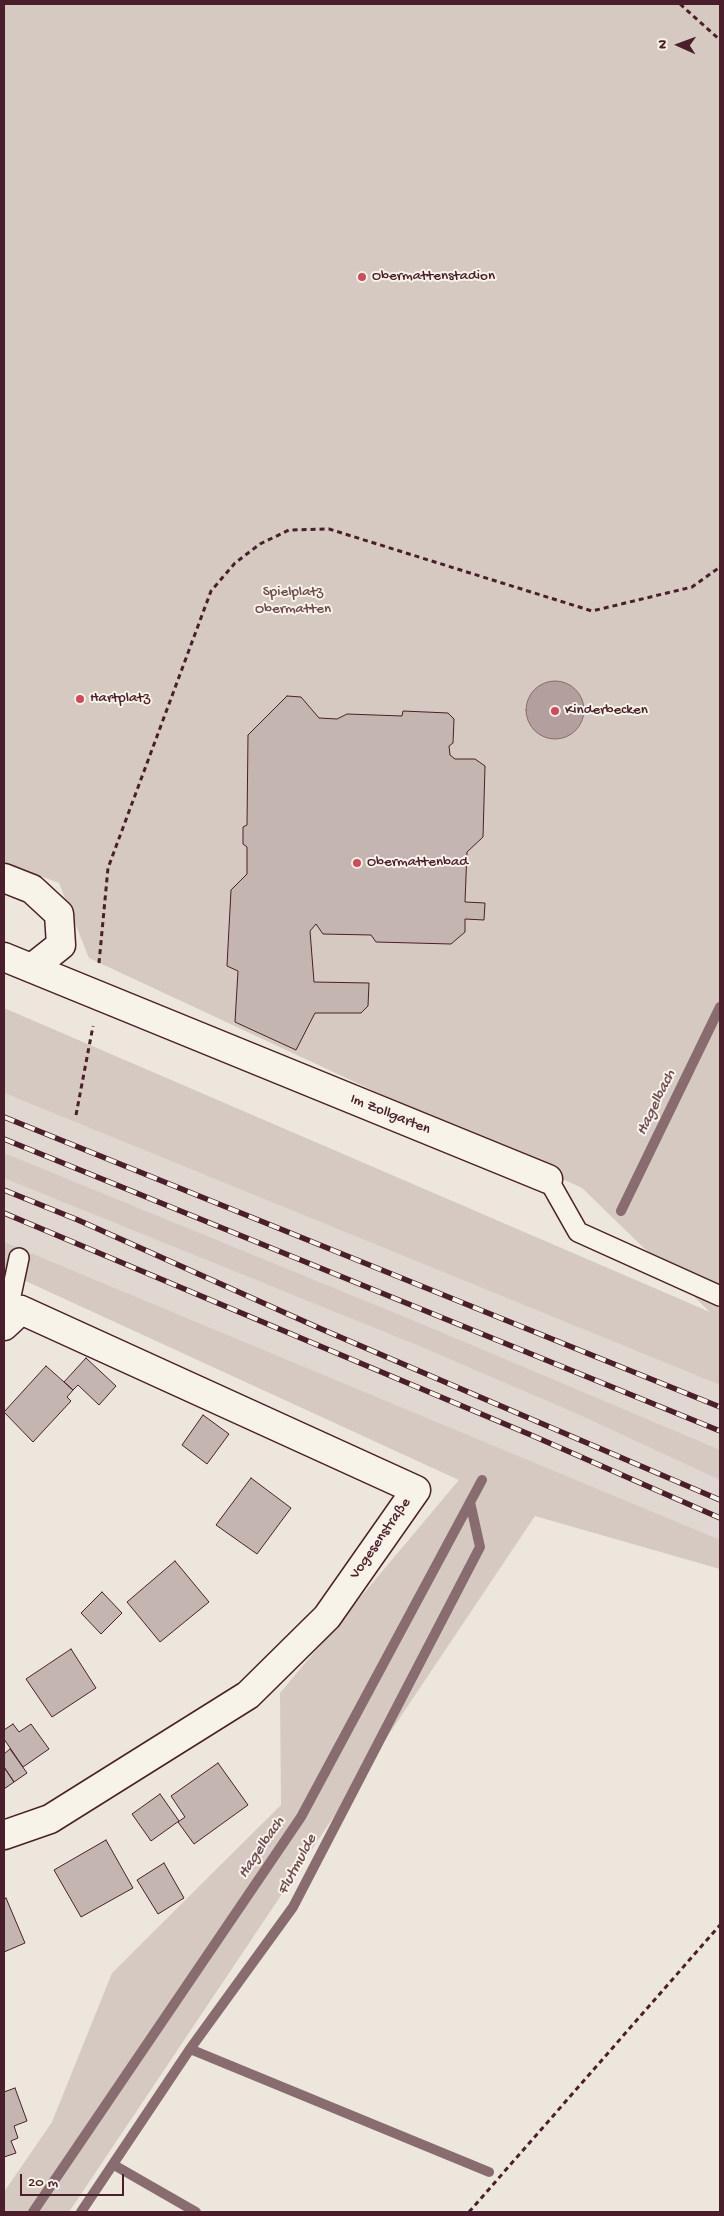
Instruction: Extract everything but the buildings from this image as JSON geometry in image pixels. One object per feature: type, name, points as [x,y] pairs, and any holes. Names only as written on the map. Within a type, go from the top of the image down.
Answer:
[{"type":"street","points":[[4,878],[32,889],[59,914],[61,945],[32,968]]},
{"type":"street","name":"Im Zollgarten","points":[[4,957],[548,1179]]},
{"type":"street","name":"Vogesenstraße","points":[[4,1325],[21,1310],[416,1490],[327,1617],[248,1695],[50,1819],[4,1835]]},
{"type":"lane","name":"Im Zollgarten","points":[[548,1179],[578,1232],[720,1296]]},
{"type":"lane","points":[[4,1325],[19,1258]]},
{"type":"path","points":[[680,4],[720,40]]},
{"type":"path","points":[[76,1115],[92,1032],[108,868],[211,591],[235,563],[260,544],[290,530],[330,529],[592,611],[692,587],[720,567]]},
{"type":"path","points":[[469,2212],[720,1925]]},
{"type":"shaded area","name":"Kinderbecken","points":[[549,681],[561,681],[576,689],[584,704],[584,716],[576,731],[561,739],[549,739],[534,731],[526,716],[526,704],[534,689]]},
{"type":"shaded area","points":[[4,1093],[720,1385],[720,1569],[459,1480],[4,1271]]},
{"type":"green space","name":"Spielplatz Obermatten","points":[[4,4],[720,4],[720,1280],[717,1294],[720,1296],[720,1385],[4,1093],[4,1008],[710,1312],[582,1188],[89,958],[59,883],[4,862]]},
{"type":"green space","points":[[4,1153],[429,1327],[720,1450],[720,1480],[580,1415],[417,1345],[4,1178]]},
{"type":"green space","points":[[4,1242],[720,1540],[720,1569],[535,1516],[69,2212],[4,2212],[4,2192],[52,2122],[112,1973],[281,1805],[280,1693],[459,1480],[4,1271]]},
{"type":"waterway","name":"Hagelbach","points":[[621,1211],[720,1007]]},
{"type":"waterway","name":"Hagelbach","points":[[33,2212],[301,1817],[482,1480]]},
{"type":"waterway","name":"Flutmulde","points":[[81,2212],[190,2049],[293,1907],[480,1547],[470,1502]]},
{"type":"waterway","points":[[190,2049],[489,2172]]},
{"type":"waterway","points":[[114,2165],[196,2212]]},
{"type":"railway","points":[[4,1117],[720,1407]]},
{"type":"railway","points":[[4,1139],[720,1431]]},
{"type":"railway","points":[[4,1190],[78,1220],[319,1328],[720,1500]]},
{"type":"railway","points":[[4,1213],[531,1435],[720,1518]]},
{"type":"place","name":"Obermattenstadion","points":[[362,277]]},
{"type":"place","name":"Hartplatz","points":[[80,699]]},
{"type":"place","name":"Kinderbecken","points":[[555,711]]},
{"type":"place","name":"Obermattenbad","points":[[357,863]]}]
